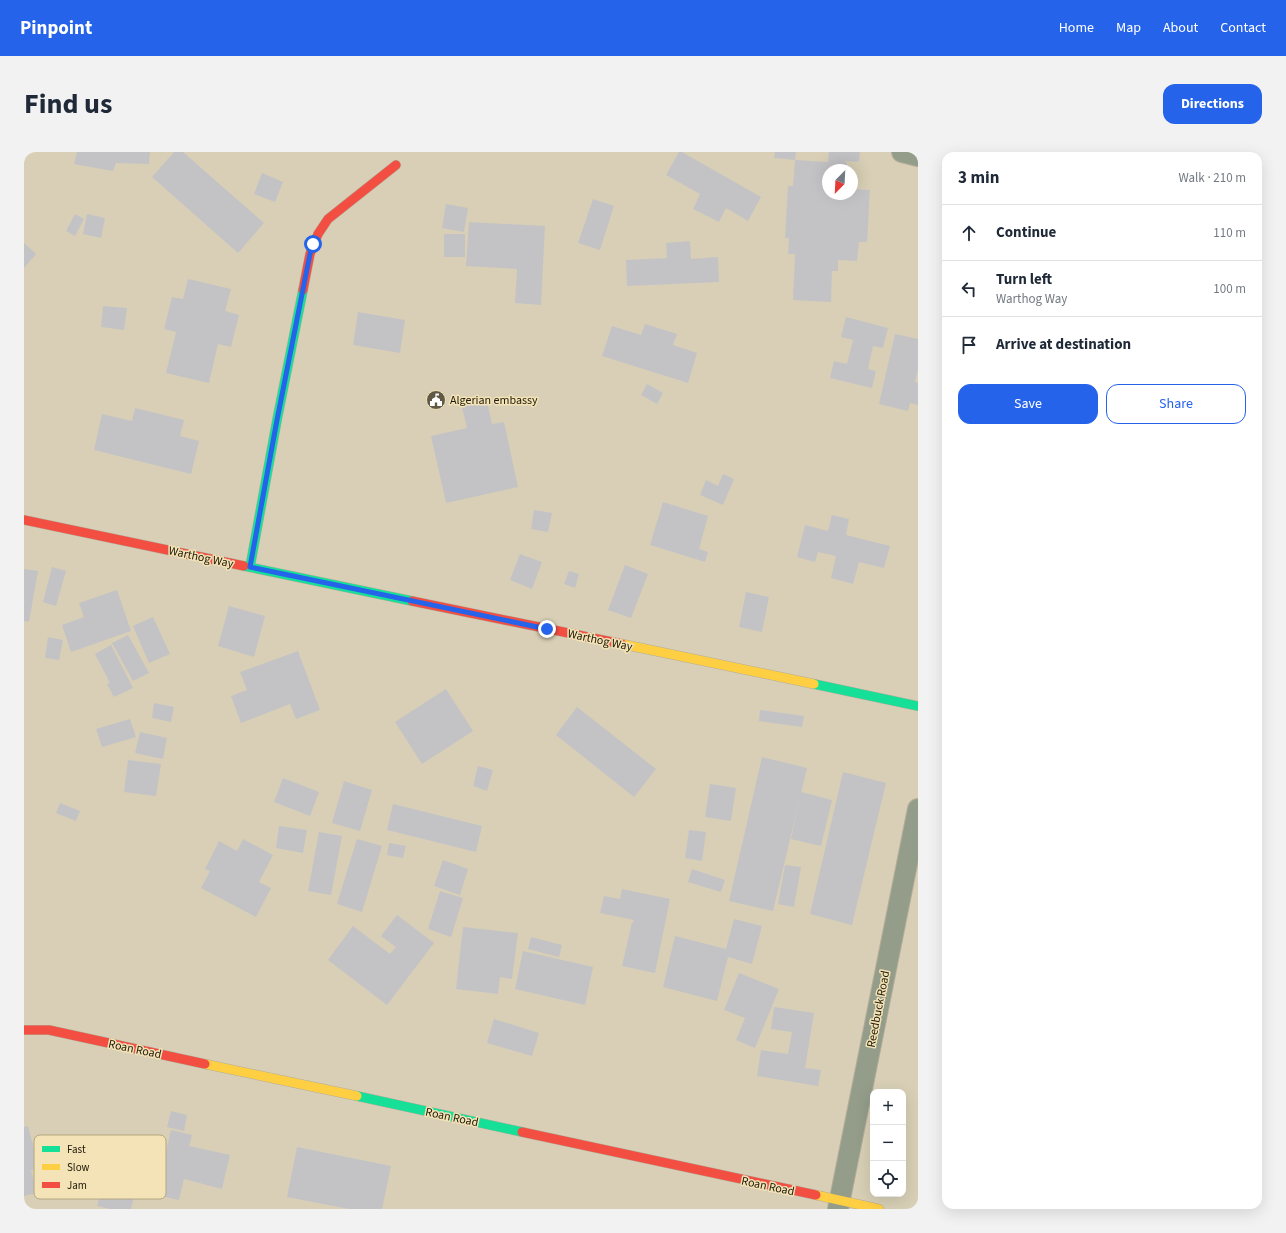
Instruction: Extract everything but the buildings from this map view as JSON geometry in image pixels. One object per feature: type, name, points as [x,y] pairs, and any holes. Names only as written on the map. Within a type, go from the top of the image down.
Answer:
[{"type":"street","points":[[902,152],[918,156]]},
{"type":"street","points":[[250,567],[277,420],[313,244],[328,219],[396,165]]},
{"type":"street","name":"Warthog Way","points":[[24,520],[918,706]]},
{"type":"street","name":"Reedbuck Road","points":[[839,1205],[918,809]]},
{"type":"street","name":"Roan Road","points":[[24,1030],[49,1030],[839,1205],[879,1209]]},
{"type":"traffic: fast","points":[[250,567],[303,290]]},
{"type":"traffic: fast","points":[[244,566],[412,601]]},
{"type":"traffic: fast","points":[[814,684],[918,706]]},
{"type":"traffic: fast","points":[[357,1096],[522,1132]]},
{"type":"traffic: slow","points":[[622,644],[814,684]]},
{"type":"traffic: slow","points":[[205,1064],[357,1096]]},
{"type":"traffic: slow","points":[[816,1195],[879,1209]]},
{"type":"traffic: jam","points":[[303,290],[310,254],[318,234],[328,219],[396,165]]},
{"type":"traffic: jam","points":[[24,520],[244,566]]},
{"type":"traffic: jam","points":[[412,601],[622,644]]},
{"type":"traffic: jam","points":[[24,1030],[49,1030],[205,1064]]},
{"type":"traffic: jam","points":[[522,1132],[816,1195]]},
{"type":"place","name":"Algerian embassy","points":[[436,400]]},
{"type":"route","points":[[313,244],[277,420],[250,567],[547,629]]}]
